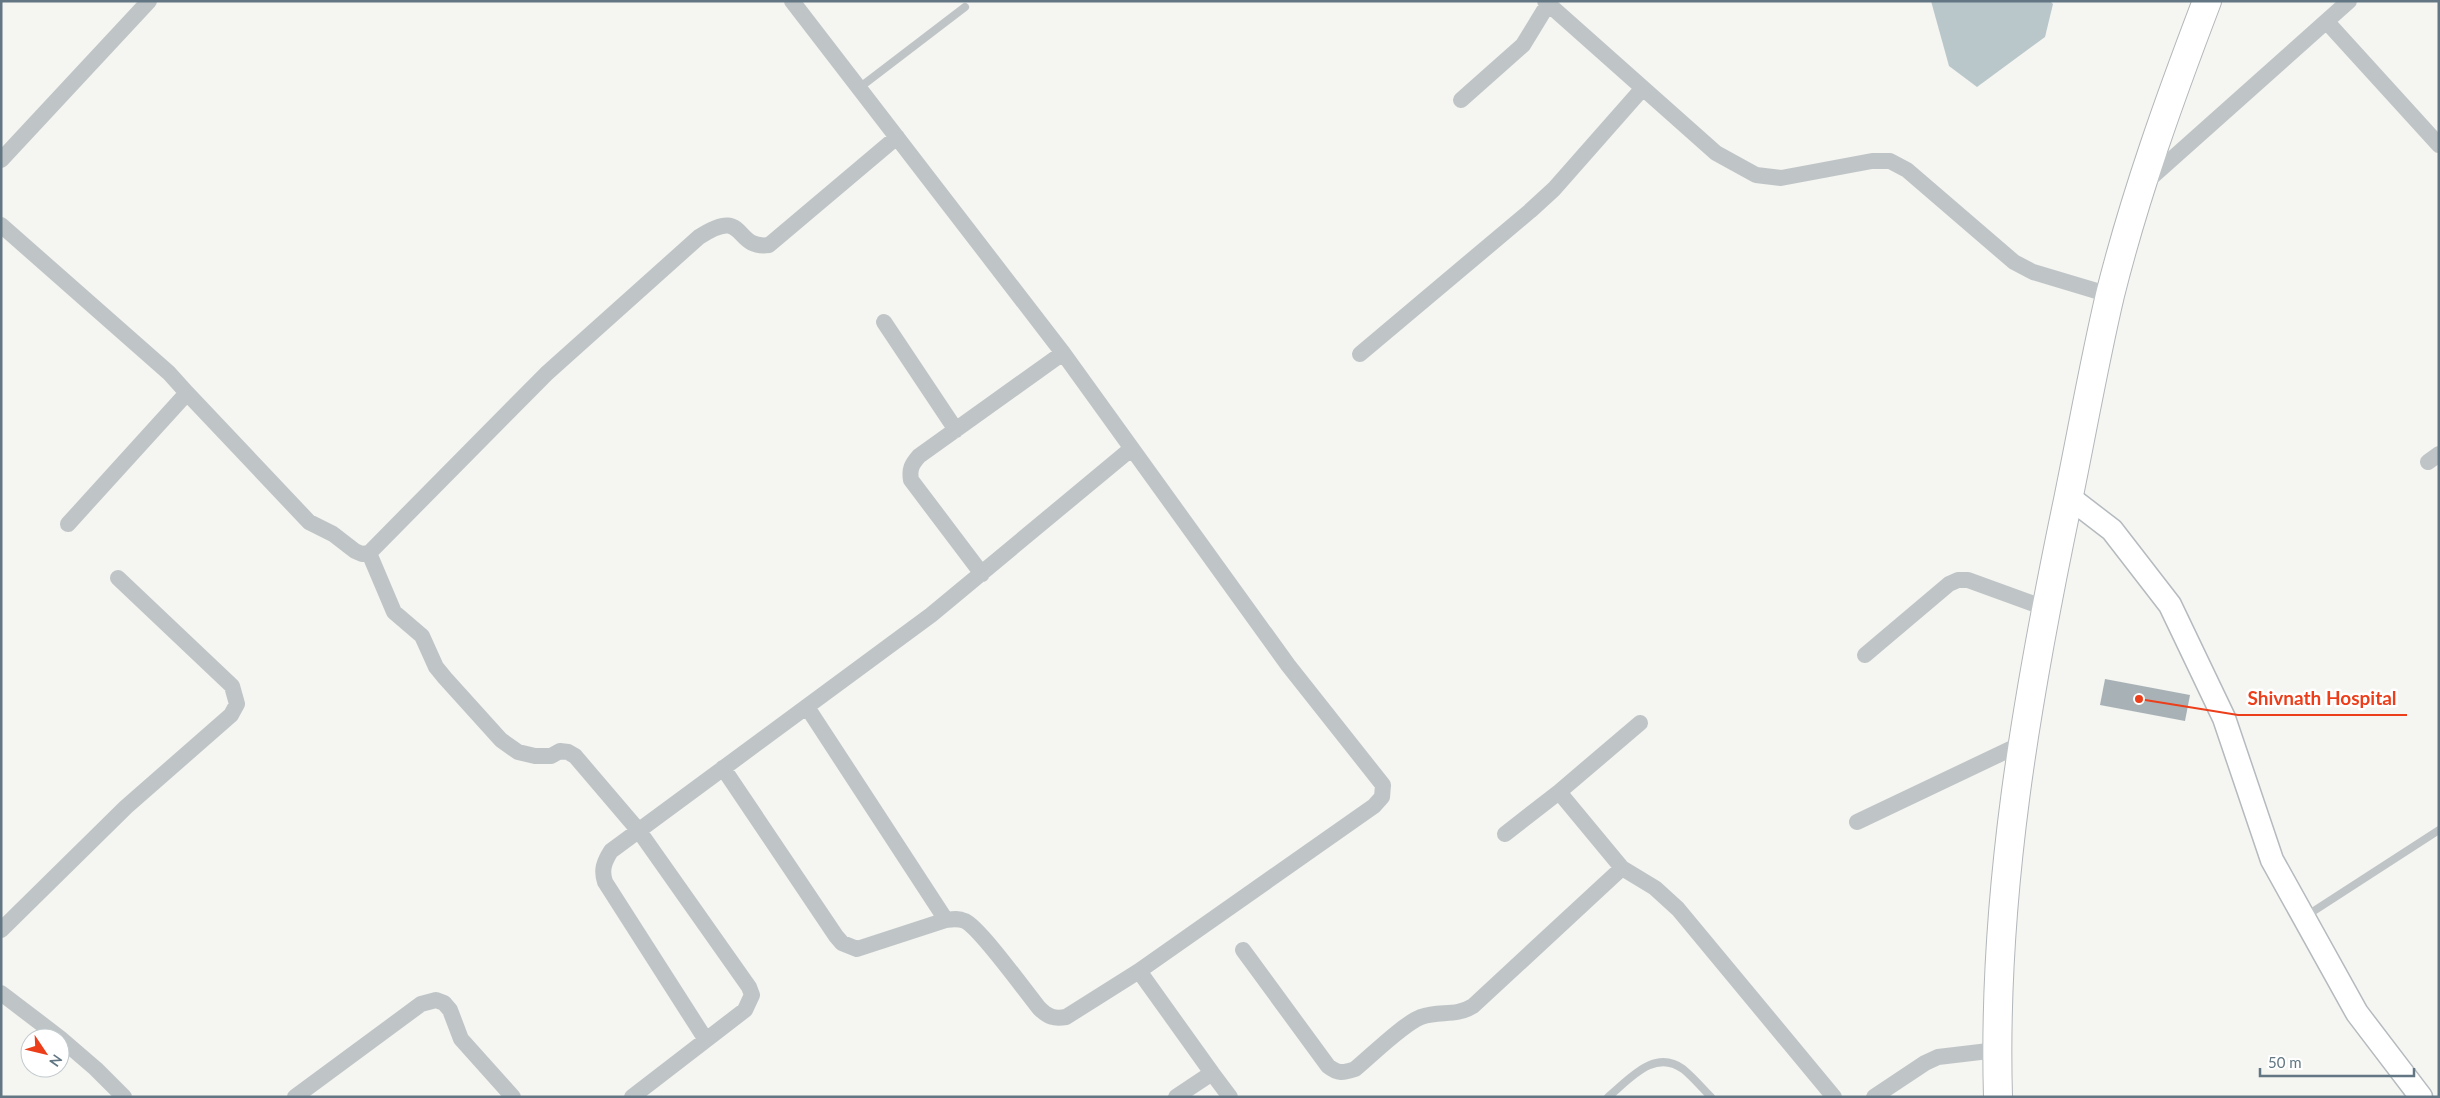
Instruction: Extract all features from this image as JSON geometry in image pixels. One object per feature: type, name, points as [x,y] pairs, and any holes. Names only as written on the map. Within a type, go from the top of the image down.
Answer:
[{"type":"highway","points":[[1998,1097],[1997,1050],[2003,912],[2021,744],[2045,608],[2110,295],[2166,106],[2207,1]]},
{"type":"street","points":[[1,160],[149,1]]},
{"type":"street","points":[[723,768],[842,943],[857,949],[946,920],[957,919],[966,922],[974,928],[1039,1008],[1046,1015],[1055,1019],[1066,1017],[1139,971],[1374,806],[1382,797],[1383,785],[1288,665],[1063,354],[792,1]]},
{"type":"street","points":[[2141,186],[2349,1]]},
{"type":"street","points":[[1461,100],[1523,45],[1547,3],[1716,152],[1756,175],[1781,178],[1872,162],[1890,161],[1907,170],[2014,262],[2033,272],[2110,295]]},
{"type":"street","points":[[2327,22],[2439,145]]},
{"type":"street","points":[[1360,354],[1554,189],[1643,88]]},
{"type":"street","points":[[1,225],[169,373],[309,522],[332,534],[362,554],[369,553],[546,374],[699,237],[715,226],[726,224],[734,227],[751,243],[760,246],[769,245],[897,137]]},
{"type":"street","points":[[884,322],[956,430]]},
{"type":"street","points":[[982,574],[911,480],[909,472],[919,456],[1063,354]]},
{"type":"street","points":[[68,524],[187,393]]},
{"type":"street","points":[[706,1040],[605,882],[602,873],[605,860],[611,851],[807,707],[982,574],[1131,449]]},
{"type":"street","points":[[2069,497],[2112,530],[2170,605],[2224,718],[2272,860],[2357,1013],[2421,1097]]},
{"type":"street","points":[[369,553],[394,612],[422,636],[440,673],[501,740],[518,752],[535,756],[551,756],[560,751],[568,752],[575,756],[639,831],[749,987],[752,995],[744,1010],[632,1097]]},
{"type":"street","points":[[1,930],[126,807],[231,715],[237,704],[232,686],[118,578]]},
{"type":"street","points":[[1865,655],[1948,584],[1958,580],[1968,580],[2045,608]]},
{"type":"street","points":[[807,707],[946,920]]},
{"type":"street","points":[[1505,834],[1559,792],[1640,723]]},
{"type":"street","points":[[1857,822],[2021,744]]},
{"type":"street","points":[[1559,792],[1622,868],[1654,888],[1678,909],[1834,1097]]},
{"type":"street","points":[[1243,950],[1328,1066],[1335,1072],[1343,1073],[1355,1069],[1416,1019],[1434,1014],[1463,1012],[1473,1006],[1622,868]]},
{"type":"street","points":[[1139,971],[1230,1097]]},
{"type":"street","points":[[1,993],[47,1028]]},
{"type":"street","points":[[295,1097],[421,1004],[436,1000],[444,1003],[450,1010],[462,1039],[513,1097]]},
{"type":"street","points":[[70,1047],[124,1097]]},
{"type":"street","points":[[1874,1097],[1925,1063],[1938,1057],[1997,1050]]},
{"type":"street","points":[[1176,1097],[1212,1073]]},
{"type":"lane","points":[[859,88],[965,7]]},
{"type":"lane","points":[[2304,917],[2439,830]]},
{"type":"lane","points":[[1608,1097],[1648,1064],[1658,1061],[1683,1069],[1711,1097]]},
{"type":"shaded area","points":[[1931,1],[2050,1],[2053,4],[2045,37],[1977,87],[1949,66]]},
{"type":"building","points":[[2105,679],[2190,695],[2185,721],[2100,705]]},
{"type":"place","name":"Shivnath Hospital","points":[[2139,699]]}]
